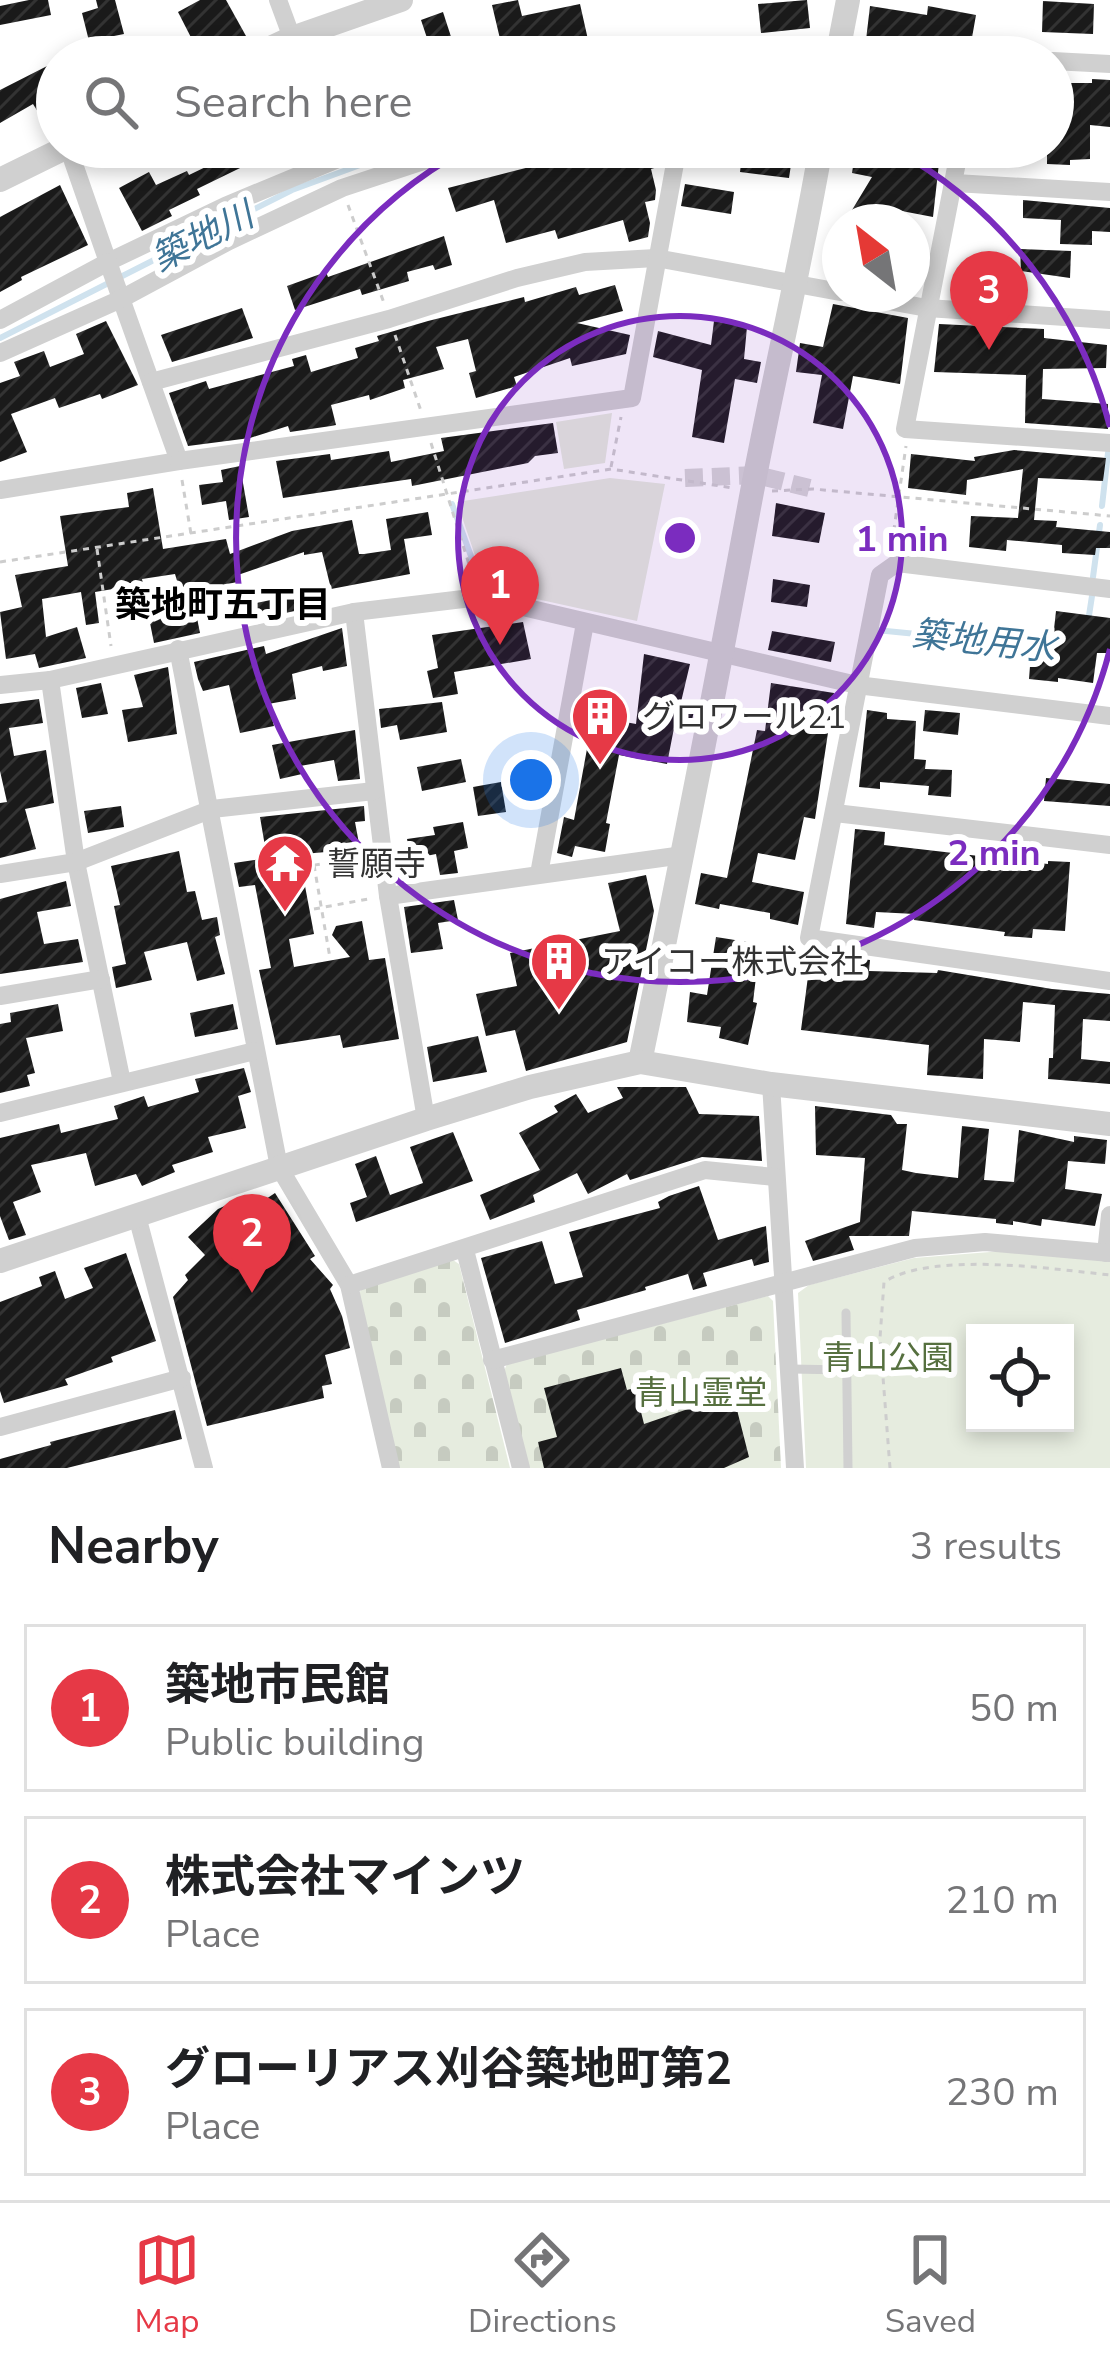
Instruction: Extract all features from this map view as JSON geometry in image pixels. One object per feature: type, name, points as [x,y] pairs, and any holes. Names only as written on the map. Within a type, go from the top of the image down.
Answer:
[{"type":"street","points":[[278,0],[291,36]]},
{"type":"street","points":[[298,36],[401,0]]},
{"type":"street","points":[[841,36],[848,0]]},
{"type":"street","points":[[1074,63],[1110,64]]},
{"type":"street","points":[[0,180],[36,163]]},
{"type":"street","points":[[75,168],[179,461]]},
{"type":"street","points":[[0,320],[225,206],[316,168]]},
{"type":"street","points":[[0,353],[342,188],[402,168]]},
{"type":"street","points":[[0,490],[632,398],[674,168]]},
{"type":"street","points":[[640,1062],[817,168]]},
{"type":"street","points":[[930,295],[957,168]]},
{"type":"street","points":[[955,183],[1110,192]]},
{"type":"street","points":[[151,382],[585,262],[656,258],[822,289]]},
{"type":"street","points":[[930,308],[1110,320]]},
{"type":"street","points":[[926,312],[905,429],[1110,443]]},
{"type":"street","points":[[1110,589],[897,563],[880,575],[809,938],[1110,981]]},
{"type":"street","points":[[0,685],[50,680],[354,612],[480,597],[857,685],[1110,716]]},
{"type":"street","points":[[354,612],[382,854],[426,1119]]},
{"type":"street","points":[[539,874],[585,623]]},
{"type":"street","points":[[178,650],[279,1167],[349,1285],[391,1468]]},
{"type":"street","points":[[50,680],[76,862],[122,1082]]},
{"type":"street","points":[[0,874],[76,862],[212,808],[374,791]]},
{"type":"street","points":[[835,813],[1110,845]]},
{"type":"street","points":[[388,896],[683,855]]},
{"type":"street","points":[[0,996],[100,980]]},
{"type":"street","points":[[0,1113],[255,1051]]},
{"type":"street","points":[[0,1261],[426,1119],[530,1087],[640,1062],[771,1084],[1110,1124]]},
{"type":"street","points":[[771,1084],[795,1468]]},
{"type":"street","points":[[349,1285],[705,1170],[775,1177]]},
{"type":"street","points":[[492,1360],[915,1248],[985,1242],[1108,1253],[1110,1215]]},
{"type":"street","points":[[137,1216],[204,1468]]},
{"type":"street","points":[[465,1250],[521,1468]]},
{"type":"street","points":[[0,1427],[182,1378]]},
{"type":"lane","points":[[846,1313],[848,1468]]},
{"type":"lane","points":[[790,1369],[846,1370]]},
{"type":"path","points":[[342,188],[427,428],[480,597]]},
{"type":"path","points":[[611,469],[624,399]]},
{"type":"path","points":[[888,569],[909,429]]},
{"type":"path","points":[[179,461],[191,534]]},
{"type":"path","points":[[0,562],[611,469],[752,492],[813,489],[1110,516]]},
{"type":"path","points":[[96,547],[114,664]]},
{"type":"path","points":[[302,867],[382,854]]},
{"type":"path","points":[[314,865],[330,958]]},
{"type":"path","points":[[314,909],[388,896]]},
{"type":"path","points":[[890,1468],[880,1338],[884,1282],[918,1270],[958,1266],[1002,1265],[1110,1276]]},
{"type":"green space","points":[[612,413],[605,463],[564,469],[556,422]]},
{"type":"green space","points":[[610,478],[665,484],[637,621],[486,588],[457,502]]},
{"type":"green space","name":"青山公園","points":[[1003,1251],[1110,1261],[1110,1468],[806,1468],[798,1293],[809,1285],[914,1258]]},
{"type":"green space","points":[[453,1260],[459,1264],[510,1468],[398,1468],[357,1297],[362,1288]]},
{"type":"green space","name":"青山霊堂","points":[[768,1296],[773,1301],[781,1468],[528,1468],[503,1373],[507,1364]]},
{"type":"building","points":[[48,0],[51,15],[0,25],[0,6]]},
{"type":"building","points":[[96,0],[115,0],[124,34],[88,36],[82,13],[98,8]]},
{"type":"building","points":[[200,0],[226,0],[246,36],[190,36],[178,12]]},
{"type":"building","points":[[518,0],[522,16],[580,4],[587,36],[499,36],[492,5]]},
{"type":"building","points":[[807,0],[810,28],[761,33],[758,4]]},
{"type":"building","points":[[1043,1],[1094,4],[1093,34],[1042,32]]},
{"type":"building","points":[[870,6],[927,15],[928,6],[976,15],[972,36],[866,36]]},
{"type":"building","points":[[443,12],[451,36],[426,36],[421,20]]},
{"type":"building","points":[[36,72],[36,109],[33,104],[0,123],[0,90]]},
{"type":"building","points":[[1092,79],[1110,80],[1110,127],[1090,125],[1090,159],[1074,160],[1074,83],[1092,83]]},
{"type":"building","points":[[204,168],[240,168],[197,189],[200,195],[169,210],[172,216],[142,231],[119,188],[149,172],[156,185],[187,171],[189,175]]},
{"type":"building","points":[[526,168],[654,168],[656,190],[655,200],[645,202],[648,237],[629,242],[623,220],[558,239],[555,230],[506,243],[494,200],[456,212],[448,188]]},
{"type":"building","points":[[740,168],[790,168],[789,178],[740,172]]},
{"type":"building","points":[[853,168],[938,168],[933,217],[930,204],[856,204],[872,177],[852,173]]},
{"type":"building","points":[[685,184],[734,192],[731,214],[681,206]]},
{"type":"building","points":[[60,185],[88,245],[0,292],[0,217]]},
{"type":"building","points":[[1023,200],[1110,208],[1110,232],[1092,231],[1092,245],[1060,244],[1061,220],[1023,218]]},
{"type":"building","points":[[444,236],[452,265],[407,272],[409,281],[362,295],[360,289],[295,310],[287,286],[326,272],[328,277]]},
{"type":"building","points":[[1020,249],[1071,251],[1070,278],[1021,271]]},
{"type":"building","points":[[615,285],[623,311],[577,323],[630,335],[626,354],[572,366],[570,358],[514,377],[517,386],[476,398],[469,373],[476,371],[468,339],[436,347],[444,369],[403,380],[405,388],[370,400],[369,395],[331,405],[336,425],[331,426],[290,432],[288,426],[250,438],[188,446],[169,393],[206,381],[209,389],[294,366],[292,359],[306,355],[311,372],[358,358],[355,348],[379,341],[377,336],[428,321],[524,297],[525,302],[576,287],[579,295]]},
{"type":"building","points":[[242,308],[253,338],[172,362],[161,335]]},
{"type":"building","points":[[831,312],[908,318],[900,384],[853,376],[843,429],[813,423],[822,375],[796,372],[800,343],[823,347]]},
{"type":"building","points":[[106,321],[138,385],[59,408],[55,398],[11,414],[27,452],[0,462],[0,383],[20,376],[14,362],[44,351],[50,367],[84,354],[76,334]]},
{"type":"building","points":[[714,321],[747,327],[744,359],[761,362],[757,383],[735,379],[724,443],[692,437],[702,370],[653,357],[658,331],[711,345]]},
{"type":"building","points":[[939,324],[1044,329],[1044,338],[1107,345],[1106,368],[1043,369],[1042,399],[1108,404],[1108,429],[1025,423],[1026,375],[934,372]]},
{"type":"building","points":[[553,423],[558,453],[535,456],[528,463],[412,486],[411,479],[283,498],[276,461],[330,454],[331,460],[389,451],[391,462],[444,451],[441,438]]},
{"type":"building","points":[[1014,450],[1106,458],[1103,481],[1038,478],[1034,520],[1110,532],[1110,548],[1096,548],[1095,555],[1062,553],[1062,545],[1007,540],[1006,551],[969,547],[971,516],[1018,518],[1023,469],[967,480],[966,495],[908,488],[911,454],[975,461],[974,457]]},
{"type":"building","points":[[240,466],[249,517],[229,520],[226,501],[202,505],[199,485],[223,482],[221,470]]},
{"type":"building","points":[[153,488],[163,549],[226,539],[230,554],[292,531],[352,520],[359,554],[364,554],[391,550],[386,519],[428,512],[432,535],[404,539],[410,574],[331,589],[322,552],[304,552],[235,576],[237,582],[196,591],[199,604],[185,608],[175,574],[95,592],[99,623],[86,625],[81,592],[42,599],[46,637],[77,627],[86,658],[39,668],[35,654],[6,659],[0,612],[22,607],[15,575],[68,566],[60,516],[129,507],[127,493]]},
{"type":"building","points":[[776,503],[825,513],[819,543],[772,536]]},
{"type":"building","points":[[773,579],[810,585],[807,607],[771,602]]},
{"type":"building","points":[[304,593],[308,608],[254,620],[251,604]]},
{"type":"building","points":[[195,608],[200,633],[154,643],[149,618]]},
{"type":"building","points":[[1056,611],[1110,618],[1110,653],[1097,653],[1093,683],[1029,679],[1031,653],[1051,656]]},
{"type":"building","points":[[523,622],[531,659],[454,672],[458,694],[433,698],[427,671],[438,668],[432,635]]},
{"type":"building","points":[[342,628],[347,666],[292,674],[296,699],[268,704],[274,726],[240,733],[229,685],[203,691],[198,679],[194,662],[264,646],[266,654]]},
{"type":"building","points":[[772,631],[835,642],[831,662],[768,650]]},
{"type":"building","points":[[644,654],[690,664],[681,702],[695,705],[690,731],[674,728],[667,764],[619,755],[605,852],[575,846],[572,857],[557,853],[564,817],[574,820],[593,716],[636,724]]},
{"type":"building","points":[[168,667],[177,734],[128,742],[122,710],[143,707],[134,675]]},
{"type":"building","points":[[101,683],[108,714],[82,718],[76,688]]},
{"type":"building","points":[[771,683],[834,693],[815,819],[804,817],[795,860],[758,853],[752,882],[804,892],[798,925],[770,919],[770,913],[695,904],[701,873],[727,878],[757,730],[765,731]]},
{"type":"building","points":[[39,699],[43,723],[9,728],[14,756],[46,750],[54,803],[25,809],[36,849],[0,858],[0,803],[7,802],[0,771],[0,704]]},
{"type":"building","points":[[442,702],[447,732],[400,740],[397,725],[381,728],[379,709]]},
{"type":"building","points":[[867,710],[887,713],[887,719],[916,721],[914,759],[926,760],[925,769],[952,770],[951,797],[928,795],[929,786],[880,782],[880,789],[859,787]]},
{"type":"building","points":[[925,710],[960,713],[958,735],[923,731]]},
{"type":"building","points":[[355,730],[360,779],[338,781],[334,760],[300,766],[302,774],[280,779],[272,745]]},
{"type":"building","points":[[461,759],[466,782],[422,791],[417,767]]},
{"type":"building","points":[[1046,778],[1110,784],[1110,806],[1044,801]]},
{"type":"building","points":[[501,782],[506,812],[478,816],[473,787]]},
{"type":"building","points":[[121,806],[124,827],[88,833],[84,811]]},
{"type":"building","points":[[364,806],[365,821],[355,822],[360,849],[292,855],[297,887],[305,886],[314,934],[289,939],[294,967],[350,957],[332,935],[336,926],[362,921],[369,960],[385,958],[399,1039],[343,1048],[340,1035],[276,1045],[259,970],[271,968],[255,885],[239,887],[234,863],[267,858],[260,817]]},
{"type":"building","points":[[463,822],[468,848],[454,851],[458,873],[440,875],[436,854],[411,859],[407,839],[435,835],[433,827]]},
{"type":"building","points":[[855,829],[885,832],[884,845],[1048,864],[1070,862],[1065,931],[1033,929],[1032,938],[1004,936],[1005,932],[914,920],[915,914],[876,912],[874,928],[846,924]]},
{"type":"building","points":[[179,851],[187,892],[195,891],[202,920],[217,917],[220,935],[215,937],[225,974],[197,981],[187,942],[144,952],[152,980],[116,988],[112,967],[126,964],[111,866]]},
{"type":"building","name":"アイコー株式会社","points":[[646,875],[654,911],[627,1042],[526,1071],[515,1030],[486,1036],[476,994],[517,986],[510,953],[620,931],[608,883]]},
{"type":"building","points":[[66,881],[71,906],[37,912],[44,944],[78,939],[83,962],[0,974],[0,899]]},
{"type":"building","points":[[454,900],[458,920],[438,923],[443,949],[411,953],[404,907]]},
{"type":"building","points":[[716,937],[760,944],[753,1002],[757,1003],[748,1045],[719,1038],[721,1027],[687,1022],[690,992],[707,995]]},
{"type":"building","points":[[846,957],[870,960],[869,971],[938,970],[1110,994],[1110,1021],[1083,1019],[1081,1059],[1110,1062],[1110,1084],[1048,1079],[1055,1005],[1023,1002],[1020,1042],[984,1039],[983,1079],[927,1075],[929,1045],[801,1030],[810,961],[846,965]]},
{"type":"building","points":[[58,1004],[63,1031],[26,1038],[35,1073],[27,1075],[30,1086],[0,1093],[0,1024],[11,1022],[10,1013]]},
{"type":"building","points":[[233,1004],[238,1029],[195,1037],[190,1013]]},
{"type":"building","points":[[478,1036],[487,1072],[433,1082],[427,1047]]},
{"type":"building","points":[[244,1068],[251,1092],[238,1096],[246,1128],[208,1137],[213,1152],[172,1165],[175,1172],[142,1186],[136,1174],[95,1186],[86,1153],[31,1165],[41,1192],[13,1202],[26,1235],[9,1240],[0,1216],[0,1138],[59,1124],[61,1133],[118,1119],[114,1106],[144,1096],[148,1107],[199,1092],[195,1079]]},
{"type":"building","points":[[617,1087],[686,1087],[699,1114],[759,1116],[762,1161],[702,1157],[630,1180],[627,1174],[588,1194],[577,1173],[533,1195],[535,1202],[490,1220],[480,1195],[540,1170],[519,1133],[558,1112],[554,1106],[576,1094],[588,1113],[623,1098]]},
{"type":"building","points":[[815,1106],[891,1115],[897,1124],[907,1124],[902,1170],[958,1178],[962,1126],[989,1129],[984,1180],[1014,1182],[1019,1130],[1074,1142],[1074,1136],[1107,1140],[1105,1164],[1068,1161],[1065,1189],[1102,1194],[1095,1226],[1042,1219],[1041,1226],[1013,1221],[1013,1225],[996,1223],[996,1219],[912,1211],[909,1236],[849,1236],[854,1250],[813,1261],[805,1241],[860,1222],[865,1158],[816,1155]]},
{"type":"building","points":[[453,1132],[473,1181],[356,1222],[350,1203],[367,1197],[355,1164],[376,1156],[390,1195],[423,1183],[410,1147]]},
{"type":"building","points":[[699,1186],[718,1240],[766,1226],[769,1262],[754,1266],[752,1259],[703,1273],[707,1286],[693,1290],[688,1274],[645,1287],[577,1310],[580,1320],[505,1343],[481,1258],[542,1241],[555,1284],[583,1277],[569,1232],[660,1208],[658,1202]]},
{"type":"building","points":[[275,1193],[315,1256],[310,1259],[333,1285],[330,1289],[350,1348],[325,1355],[332,1384],[322,1386],[324,1398],[207,1426],[173,1297],[188,1280],[185,1275],[205,1255],[188,1237],[218,1209],[231,1203],[242,1215]]},
{"type":"building","points":[[126,1253],[156,1341],[65,1379],[68,1385],[4,1403],[0,1302],[42,1286],[39,1277],[55,1271],[65,1299],[93,1288],[84,1268]]},
{"type":"building","points":[[621,1368],[627,1390],[635,1388],[644,1424],[694,1407],[690,1390],[707,1386],[711,1402],[725,1398],[728,1408],[736,1406],[749,1457],[724,1468],[544,1468],[538,1442],[557,1437],[544,1388]]},
{"type":"building","points":[[175,1410],[182,1439],[67,1468],[0,1468],[0,1459],[50,1442]]},
{"type":"waterway","name":"築地川","points":[[0,338],[292,190],[352,168]]},
{"type":"waterway","name":"築地用水","points":[[1102,506],[1108,453]]},
{"type":"waterway","name":"築地用水","points":[[452,504],[483,589]]},
{"type":"waterway","name":"築地用水","points":[[1093,577],[1100,525]]},
{"type":"waterway","name":"築地用水","points":[[1088,622],[1092,596]]},
{"type":"waterway","name":"築地用水","points":[[876,630],[1058,648]]},
{"type":"tunnel","points":[[685,478],[757,475],[813,489]]},
{"type":"place","name":"グローリアス刈谷築地町第2","points":[[989,350]]},
{"type":"place","name":"築地市民館","points":[[500,645]]},
{"type":"place","name":"グロワール21","points":[[600,767]]},
{"type":"place","name":"誓願寺","points":[[285,914]]},
{"type":"place","name":"アイコー株式会社","points":[[559,1012]]},
{"type":"place","name":"株式会社マインツ","points":[[252,1293]]},
{"type":"district","name":"築地町五丁目","points":[[223,604]]}]
